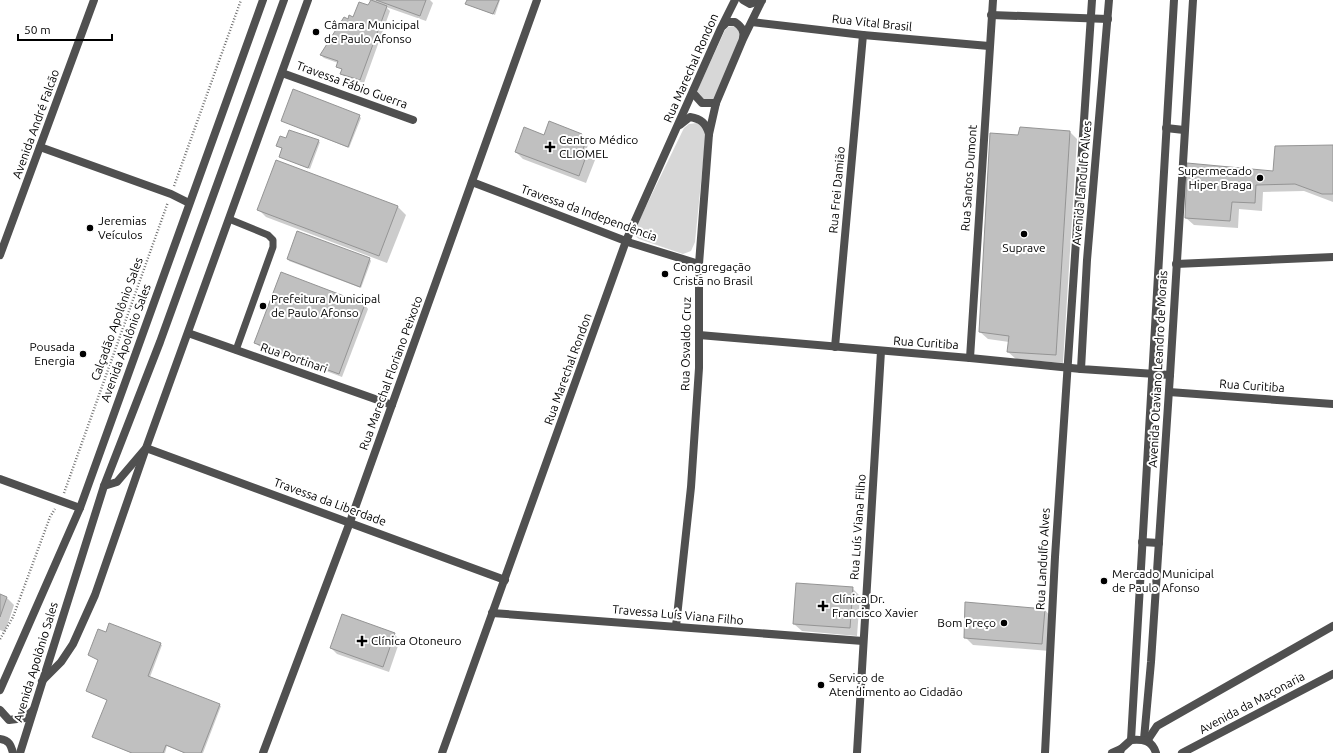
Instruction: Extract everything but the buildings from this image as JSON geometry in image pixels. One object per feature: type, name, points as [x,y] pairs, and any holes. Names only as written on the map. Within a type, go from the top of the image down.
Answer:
[{"type":"street","name":"Avenida André Falcão","points":[[0,255],[94,0]]},
{"type":"street","name":"Avenida Apolônio Sales","points":[[0,690],[80,508],[263,0]]},
{"type":"street","name":"Avenida Apolônio Sales","points":[[20,753],[104,486],[160,342],[284,0]]},
{"type":"street","points":[[42,682],[61,662],[76,637],[95,595],[146,448],[308,0]]},
{"type":"street","name":"Rua Marechal Floriano Peixoto","points":[[263,753],[350,522],[537,0]]},
{"type":"street","name":"Rua Marechal Rondon","points":[[442,753],[626,241],[721,28],[735,0]]},
{"type":"street","points":[[743,0],[750,4],[762,0]]},
{"type":"street","name":"Rua Osvaldo Cruz","points":[[676,626],[691,487],[700,368],[699,264],[709,134],[716,102],[743,39],[762,0]]},
{"type":"street","name":"Rua Santos Dumont","points":[[970,358],[993,0]]},
{"type":"street","name":"Avenida Landulfo Alves","points":[[1068,367],[1092,0]]},
{"type":"street","name":"Avenida Landulfo Alves","points":[[1081,369],[1087,260],[1109,0]]},
{"type":"street","name":"Avenida Otaviano Leandro de Morais","points":[[1131,740],[1151,373],[1174,0]]},
{"type":"street","name":"Avenida Otaviano Leandro de Morais","points":[[1146,740],[1193,0]]},
{"type":"street","points":[[992,15],[1090,19],[1108,18]]},
{"type":"street","points":[[721,28],[727,22],[736,22],[741,26],[744,34],[743,39]]},
{"type":"street","name":"Rua Vital Brasil","points":[[752,22],[863,35],[989,46]]},
{"type":"street","name":"Rua Frei Damião","points":[[836,346],[863,35]]},
{"type":"street","name":"Travessa Fábio Guerra","points":[[282,73],[413,120]]},
{"type":"street","points":[[693,93],[702,103],[716,102]]},
{"type":"street","points":[[678,126],[690,117],[700,119],[707,126],[709,134]]},
{"type":"street","points":[[1166,128],[1184,130]]},
{"type":"street","points":[[40,148],[171,194],[189,203]]},
{"type":"street","name":"Travessa da Independência","points":[[472,182],[626,241],[699,264]]},
{"type":"street","points":[[1176,264],[1333,257]]},
{"type":"street","name":"Rua Portinari","points":[[188,333],[392,405]]},
{"type":"street","name":"Rua Curitiba","points":[[699,336],[836,346],[881,352],[970,358],[1081,369],[1170,374]]},
{"type":"street","name":"Rua Luís Viana Filho","points":[[857,753],[881,352]]},
{"type":"street","name":"Rua Landulfo Alves","points":[[1045,753],[1068,367]]},
{"type":"street","name":"Rua Curitiba","points":[[1169,392],[1333,404]]},
{"type":"street","points":[[104,486],[118,482],[146,448]]},
{"type":"street","name":"Travessa da Liberdade","points":[[146,448],[505,580]]},
{"type":"street","points":[[0,479],[80,508]]},
{"type":"street","points":[[1142,542],[1159,543]]},
{"type":"street","name":"Travessa Luís Viana Filho","points":[[492,613],[863,641]]},
{"type":"street","points":[[1146,740],[1157,726],[1333,626]]},
{"type":"street","name":"Avenida da Maçonaria","points":[[1182,753],[1333,674]]},
{"type":"street","points":[[0,710],[9,720],[25,718],[34,708]]},
{"type":"street","points":[[0,739],[5,740],[10,744],[13,753]]},
{"type":"street","points":[[1112,753],[1121,751],[1131,740],[1146,740]]},
{"type":"street","points":[[1146,740],[1156,753]]},
{"type":"lane","points":[[229,220],[268,235],[273,240],[273,247],[236,350]]},
{"type":"path","name":"Calçadão Apolônio Sales","points":[[0,639],[13,617],[50,517],[62,501],[241,0]]},
{"type":"shaded area","points":[[734,26],[742,31],[718,94],[713,100],[705,101],[697,93],[698,89],[725,30],[728,27]]},
{"type":"shaded area","points":[[697,123],[703,127],[706,132],[695,242],[691,251],[683,254],[639,239],[634,235],[634,231],[684,128],[689,124]]},
{"type":"place","name":"Câmara Municipal de Paulo Afonso","points":[[316,32]]},
{"type":"place","name":"Centro Médico CLIOMEL","points":[[550,147]]},
{"type":"place","name":"Supermecado Hiper Braga","points":[[1260,178]]},
{"type":"place","name":"Jeremias Veículos","points":[[90,228]]},
{"type":"place","name":"Suprave","points":[[1024,234]]},
{"type":"place","name":"Conggregação Cristã no Brasil","points":[[665,274]]},
{"type":"place","name":"Prefeitura Municipal de Paulo Afonso","points":[[263,306]]},
{"type":"place","name":"Pousada Energia","points":[[83,354]]},
{"type":"place","name":"Mercado Municipal de Paulo Afonso","points":[[1104,581]]},
{"type":"place","name":"Clínica Dr. Francisco Xavier","points":[[823,606]]},
{"type":"place","name":"Bom Preço","points":[[1004,623]]},
{"type":"place","name":"Clínica Otoneuro","points":[[362,641]]},
{"type":"place","name":"Serviço de Atendimento ao Cidadão","points":[[821,685]]}]
